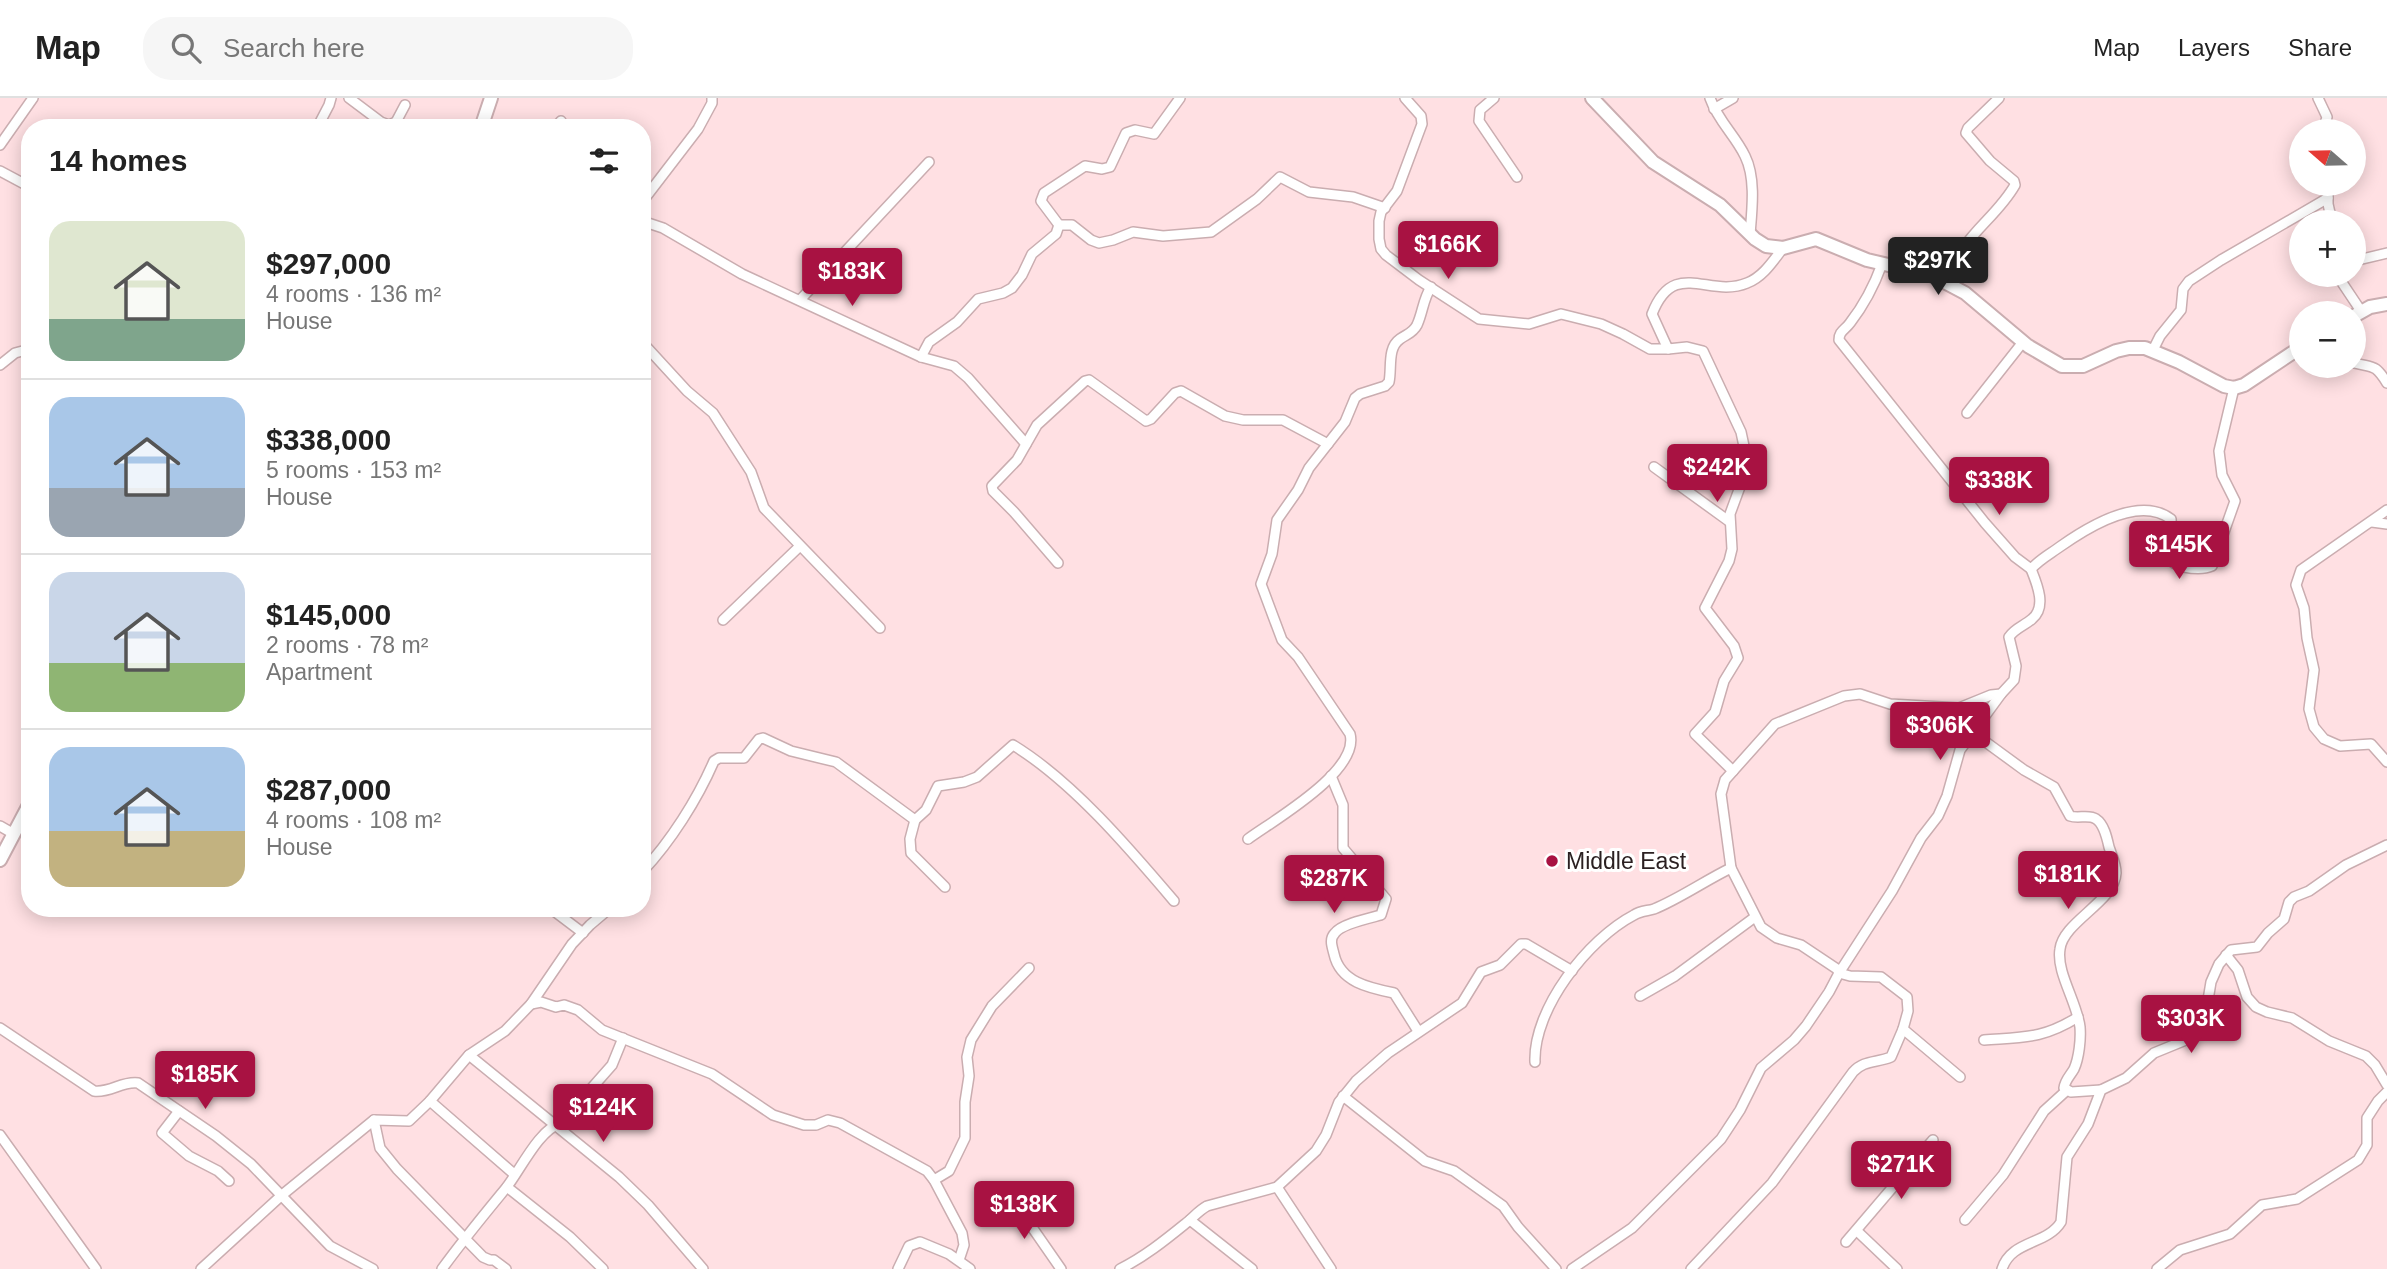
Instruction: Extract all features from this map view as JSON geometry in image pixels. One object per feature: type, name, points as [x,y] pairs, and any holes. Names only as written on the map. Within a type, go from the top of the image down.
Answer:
[{"type":"street","points":[[0,145],[33,98]]},
{"type":"street","points":[[322,119],[331,98]]},
{"type":"street","points":[[349,98],[377,119]]},
{"type":"street","points":[[484,119],[491,98]]},
{"type":"street","points":[[651,190],[698,129],[712,98]]},
{"type":"street","points":[[1059,225],[1041,201],[1044,193],[1085,166],[1102,169],[1110,167],[1126,133],[1135,130],[1154,134],[1180,98]]},
{"type":"street","points":[[1405,98],[1421,116],[1422,124],[1397,191],[1381,212],[1378,229],[1381,249],[1475,318],[1532,324],[1560,314],[1601,324],[1650,349],[1687,347],[1703,351],[1741,432],[1748,465],[1741,488],[1733,501],[1730,522],[1732,549],[1729,561],[1705,608],[1734,646],[1738,658],[1724,681],[1715,712],[1695,734],[1733,771]]},
{"type":"street","points":[[1494,98],[1480,110],[1479,121],[1517,177]]},
{"type":"street","points":[[1592,98],[1653,162],[1720,205],[1766,246],[1783,248],[1816,239],[1856,256],[1923,272],[1976,301],[2023,342],[2052,362],[2072,367],[2083,366],[2129,348],[2153,350],[2208,380],[2234,388],[2244,385],[2289,355]]},
{"type":"street","points":[[1710,98],[1742,149],[1749,166],[1752,208],[1750,234]]},
{"type":"street","points":[[1714,108],[1733,98]]},
{"type":"street","points":[[1949,284],[1951,270],[1963,246],[2015,185],[1966,133],[1999,98]]},
{"type":"street","points":[[2318,98],[2326,119]]},
{"type":"street","points":[[398,119],[405,105]]},
{"type":"street","points":[[800,300],[929,162]]},
{"type":"street","points":[[0,171],[21,182]]},
{"type":"street","points":[[1059,225],[1072,225],[1099,243],[1133,232],[1163,236],[1211,232],[1257,199],[1280,177],[1309,192],[1353,197],[1385,208]]},
{"type":"street","points":[[2153,350],[2160,336],[2181,310],[2183,289],[2189,281],[2328,198],[2330,210]]},
{"type":"street","points":[[651,224],[663,228],[742,274],[921,357],[960,369],[1026,444]]},
{"type":"street","points":[[921,357],[929,342],[957,321],[978,299],[1012,288],[1032,254],[1056,234],[1059,225]]},
{"type":"street","points":[[1668,349],[1652,314],[1668,288],[1681,282],[1725,287],[1746,284],[1757,278],[1783,248]]},
{"type":"street","points":[[2366,258],[2387,253]]},
{"type":"street","points":[[1572,1269],[1632,1228],[1721,1139],[1740,1110],[1761,1068],[1806,1026],[1938,816],[1947,796],[1960,750],[2014,680],[2017,673],[2009,637],[2039,611],[2040,603],[2031,569],[2015,557],[1984,523],[1839,341],[1840,332],[1850,323],[1872,290],[1882,264]]},
{"type":"street","points":[[1248,839],[1310,797],[1331,776],[1348,752],[1351,737],[1298,657],[1282,640],[1261,584],[1272,554],[1277,520],[1298,490],[1309,468],[1345,422],[1355,398],[1389,382],[1394,346],[1400,339],[1411,334],[1418,324],[1423,302],[1431,287]]},
{"type":"street","points":[[2366,311],[2387,304]]},
{"type":"street","points":[[1967,413],[2023,342]]},
{"type":"street","points":[[0,365],[21,352]]},
{"type":"street","points":[[651,352],[687,391],[713,413],[751,472],[764,508],[880,628]]},
{"type":"street","points":[[2366,365],[2379,370],[2387,383]]},
{"type":"street","points":[[1058,564],[1014,512],[993,492],[995,481],[1012,467],[1037,425],[1087,380],[1146,421],[1175,393],[1181,391],[1225,416],[1243,420],[1283,421],[1328,444]]},
{"type":"street","points":[[2031,569],[2042,558],[2105,519],[2150,511],[2171,519],[2166,551],[2169,559],[2175,564],[2200,569],[2212,566],[2235,501],[2222,475],[2220,451],[2234,388]]},
{"type":"street","points":[[1654,467],[1730,522]]},
{"type":"street","points":[[2387,510],[2301,570],[2296,585],[2304,608],[2314,670],[2309,709],[2314,727],[2332,744],[2371,744],[2387,762]]},
{"type":"street","points":[[2372,522],[2387,524]]},
{"type":"street","points":[[723,620],[800,546]]},
{"type":"street","points":[[1691,1269],[1772,1183],[1860,1064],[1868,1061],[1879,1062],[1891,1056],[1908,1011],[1907,997],[1881,977],[1839,973],[1801,945],[1767,933],[1755,917],[1731,868],[1721,794],[1725,780],[1775,724],[1844,696],[1860,694],[1890,704],[1959,708],[1991,695],[2001,694]]},
{"type":"street","points":[[1972,732],[2024,770],[2054,787],[2070,816],[2093,817],[2098,820],[2115,865],[2115,879],[2098,902],[2065,935],[2059,953],[2078,1017],[2079,1045],[2076,1064],[2064,1083],[2066,1091]]},
{"type":"street","points":[[651,862],[703,785],[714,761],[719,758],[744,758],[761,738],[791,751],[836,762],[915,820]]},
{"type":"street","points":[[945,887],[911,853],[909,844],[915,820],[926,810],[938,786],[977,777],[1013,745],[1050,772],[1124,842],[1174,901]]},
{"type":"street","points":[[1331,776],[1343,805],[1343,848],[1386,899],[1381,915],[1334,933],[1331,943],[1336,965],[1348,977],[1371,989],[1394,993],[1418,1031]]},
{"type":"street","points":[[0,860],[21,820]]},
{"type":"street","points":[[0,826],[14,834]]},
{"type":"street","points":[[1965,1220],[2003,1175],[2044,1111],[2066,1091],[2101,1090],[2126,1078],[2154,1053],[2198,1035],[2204,1024],[2214,972],[2226,955],[2231,950],[2257,947],[2284,919],[2294,897],[2309,891],[2346,865],[2387,845]]},
{"type":"street","points":[[1535,1062],[1535,1045],[1547,1009],[1572,971],[1597,941],[1640,912],[1656,908],[1731,868]]},
{"type":"street","points":[[562,917],[583,933]]},
{"type":"street","points":[[201,1269],[282,1195],[374,1120],[408,1121],[430,1101],[469,1055],[505,1031],[531,1004],[572,944],[600,917]]},
{"type":"street","points":[[1640,996],[1675,976],[1755,917]]},
{"type":"street","points":[[1120,1269],[1152,1250],[1190,1220],[1196,1212],[1207,1206],[1277,1187],[1316,1151],[1343,1096],[1373,1065],[1418,1031],[1462,1003],[1481,972],[1500,965],[1521,944],[1526,944],[1572,971]]},
{"type":"street","points":[[2226,955],[2238,970],[2247,997],[2256,1007],[2292,1018],[2329,1041],[2366,1056],[2387,1084]]},
{"type":"street","points":[[934,1180],[949,1171],[965,1138],[965,1102],[969,1076],[967,1057],[971,1040],[992,1006],[1029,968]]},
{"type":"street","points":[[531,1004],[541,1002],[578,1010],[602,1030],[712,1074],[773,1115],[804,1125],[816,1125],[828,1120],[840,1123],[923,1167],[934,1180],[964,1242],[959,1260]]},
{"type":"street","points":[[1984,1040],[2036,1037],[2062,1027],[2078,1017]]},
{"type":"street","points":[[0,1028],[94,1091],[104,1092],[123,1084],[138,1083],[251,1164],[330,1246],[373,1269]]},
{"type":"street","points":[[1903,1029],[1960,1077]]},
{"type":"street","points":[[442,1269],[507,1187],[545,1133],[560,1124],[612,1065],[623,1038]]},
{"type":"street","points":[[469,1055],[619,1177],[648,1205],[703,1269]]},
{"type":"street","points":[[2002,1269],[2004,1261],[2013,1251],[2050,1233],[2062,1222],[2067,1157],[2088,1124],[2101,1090]]},
{"type":"street","points":[[2157,1269],[2180,1250],[2230,1234],[2262,1205],[2297,1199],[2358,1160],[2367,1144],[2367,1118],[2387,1092]]},
{"type":"street","points":[[1343,1096],[1425,1161],[1454,1171],[1503,1206],[1556,1269]]},
{"type":"street","points":[[430,1101],[514,1174]]},
{"type":"street","points":[[178,1111],[162,1133],[189,1156],[218,1171],[229,1181]]},
{"type":"street","points":[[374,1120],[380,1148],[464,1238],[483,1256],[494,1259],[506,1269]]},
{"type":"street","points":[[0,1135],[96,1269]]},
{"type":"street","points":[[1846,1242],[1933,1140]]},
{"type":"street","points":[[0,1154],[9,1147]]},
{"type":"street","points":[[507,1187],[570,1237],[603,1269]]},
{"type":"street","points":[[1277,1187],[1331,1269]]},
{"type":"street","points":[[1011,1197],[1061,1269]]},
{"type":"street","points":[[1190,1220],[1252,1269]]},
{"type":"street","points":[[1857,1231],[1897,1269]]},
{"type":"street","points":[[898,1269],[909,1246],[919,1242],[959,1260],[970,1269]]},
{"type":"place","name":"Middle East","points":[[1552,861]]}]
